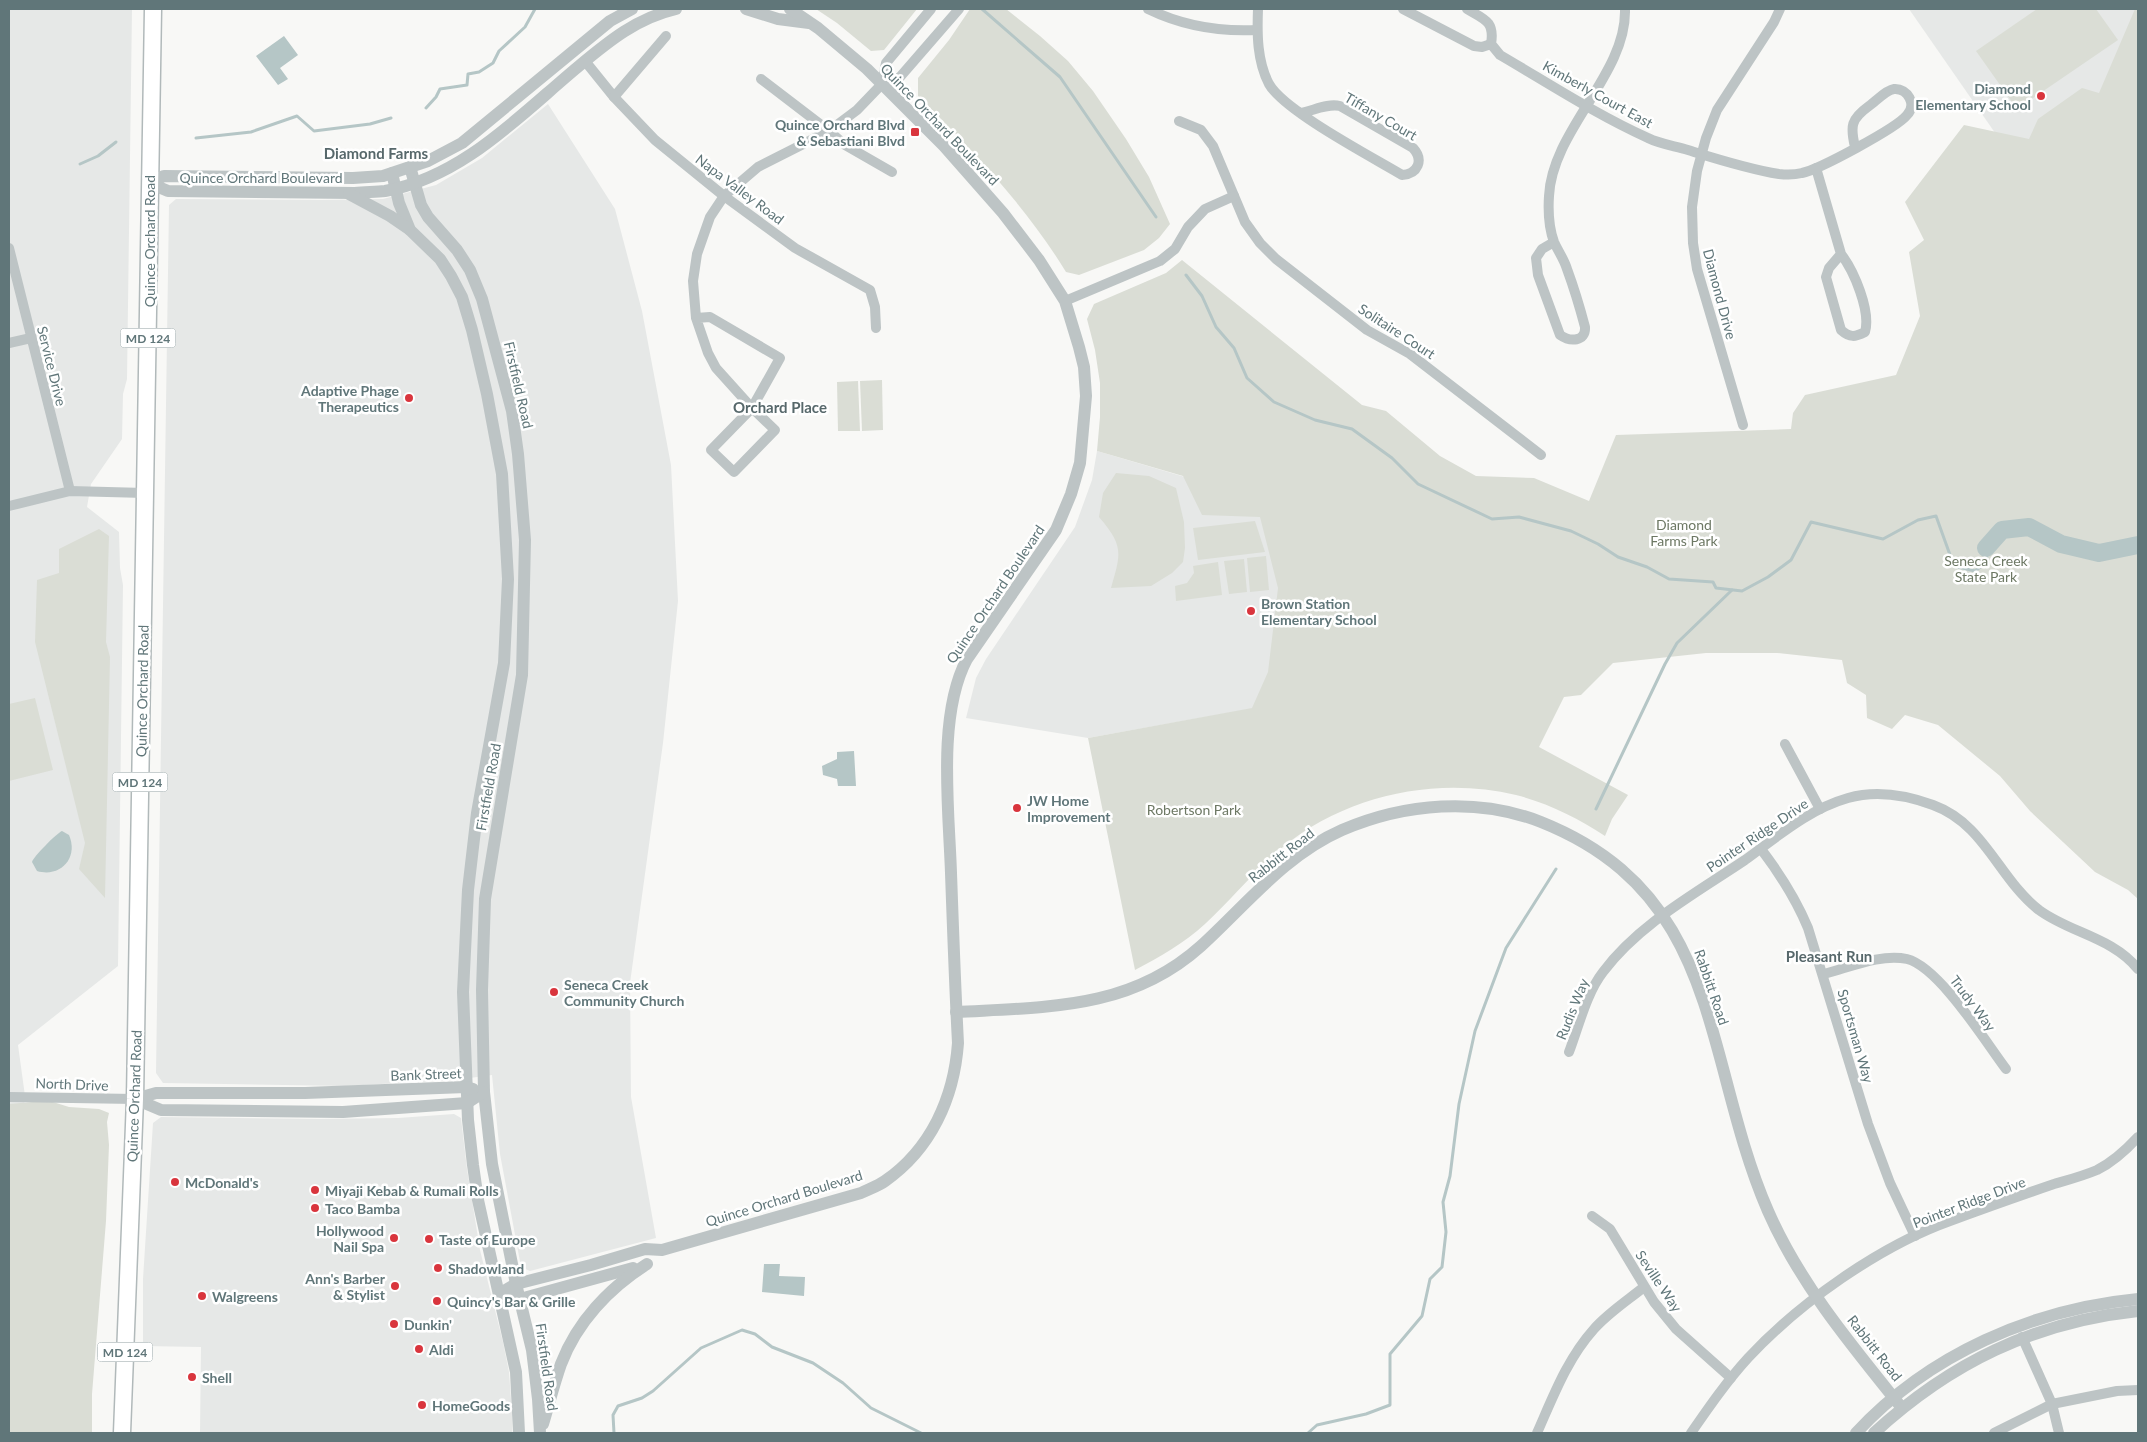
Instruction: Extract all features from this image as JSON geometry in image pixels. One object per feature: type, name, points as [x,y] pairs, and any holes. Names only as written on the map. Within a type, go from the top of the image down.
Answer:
[{"type":"main road","name":"Quince Orchard Road","points":[[122,1433],[135,1099],[153,9]]},
{"type":"street","name":"Quince Orchard Boulevard","points":[[149,183],[164,176],[353,178],[383,176],[428,161],[462,143],[610,21],[632,9]]},
{"type":"street","name":"Quince Orchard Boulevard","points":[[149,183],[168,192],[347,193],[386,191],[414,182],[434,175],[470,156],[619,33],[651,17],[676,9]]},
{"type":"street","points":[[746,9],[778,19],[812,23]]},
{"type":"street","name":"Quince Orchard Boulevard","points":[[499,1294],[516,1284],[592,1265],[645,1249],[662,1250],[861,1193],[884,1182],[917,1151],[932,1131],[943,1110],[952,1086],[957,1064],[958,1043],[948,776],[952,699],[960,672],[967,659],[1056,530],[1080,463],[1086,396],[1084,366],[1066,301],[1039,260],[1003,212],[944,146],[867,69],[812,23],[790,9]]},
{"type":"street","points":[[881,85],[886,63],[931,9]]},
{"type":"street","points":[[696,318],[710,317],[780,358],[752,408],[711,450],[734,472],[775,430],[752,408],[716,368],[708,353],[696,318],[693,280],[697,254],[710,217],[724,196],[758,167],[829,131],[856,110],[881,85],[900,77],[958,9]]},
{"type":"street","points":[[1148,9],[1189,26],[1216,30],[1257,30]]},
{"type":"street","name":"Tiffany Court","points":[[1258,9],[1259,51],[1270,85],[1278,96],[1300,113],[1402,175],[1409,174],[1417,168],[1420,161],[1418,154],[1413,148],[1340,106],[1332,104],[1318,110],[1300,113]]},
{"type":"street","points":[[1403,9],[1474,46],[1482,47],[1491,44],[1493,34],[1490,26],[1485,19],[1467,9]]},
{"type":"street","points":[[1554,242],[1542,250],[1536,258],[1538,275],[1560,335],[1567,340],[1574,340],[1582,337],[1585,327],[1568,269],[1554,242],[1549,212],[1552,174],[1555,163],[1610,64],[1622,35],[1624,9]]},
{"type":"street","name":"Diamond Drive","points":[[1743,425],[1697,269],[1692,243],[1692,207],[1700,154],[1717,110],[1774,22],[1780,9]]},
{"type":"street","points":[[614,97],[666,36]]},
{"type":"street","name":"Kimberly Court East","points":[[1491,44],[1500,54],[1586,105],[1649,139],[1765,172],[1788,175],[1803,173],[1816,168],[1870,140],[1908,115],[1912,106],[1907,94],[1901,90],[1892,89],[1856,115],[1852,134],[1855,147]]},
{"type":"street","name":"Napa Valley Road","points":[[585,61],[614,97],[655,140],[724,196],[795,248],[870,290],[875,307],[876,328]]},
{"type":"street","points":[[761,79],[845,145],[892,172]]},
{"type":"street","name":"Solitaire Court","points":[[1179,120],[1201,130],[1213,146],[1245,222],[1260,243],[1276,259],[1366,330],[1410,354],[1541,455]]},
{"type":"street","name":"Firstfield Road","points":[[410,167],[421,205],[428,217],[457,250],[470,270],[488,316],[512,411],[518,454],[525,540],[522,675],[496,821],[484,911],[482,990],[484,1092],[492,1164],[535,1371],[540,1433]]},
{"type":"street","points":[[1816,168],[1841,254],[1849,265],[1866,312],[1868,324],[1865,332],[1856,337],[1847,336],[1841,330],[1826,277],[1829,268],[1841,254]]},
{"type":"street","name":"Firstfield Road","points":[[392,173],[397,187],[399,203],[410,230],[440,259],[462,297],[475,340],[493,418],[503,488],[508,567],[503,678],[477,813],[468,890],[463,992],[467,1103],[478,1200],[516,1372],[519,1433]]},
{"type":"street","points":[[347,193],[390,216],[410,230]]},
{"type":"street","points":[[1066,301],[1160,261],[1175,249],[1188,227],[1205,209],[1234,196]]},
{"type":"street","name":"Service Drive","points":[[9,248],[70,491]]},
{"type":"street","points":[[9,343],[31,338]]},
{"type":"street","points":[[9,506],[70,491],[145,492]]},
{"type":"street","points":[[1786,744],[1820,809]]},
{"type":"street","name":"Pointer Ridge Drive","points":[[1664,916],[1808,815],[1820,809],[1847,798],[1870,793],[1908,797],[1936,806],[1967,825],[1990,850],[2010,881],[2026,900],[2050,918],[2098,938],[2117,950],[2138,969]]},
{"type":"street","name":"Rabbitt Road","points":[[956,1012],[1067,1006],[1089,1002],[1136,986],[1174,966],[1199,948],[1275,875],[1307,849],[1332,834],[1362,821],[1407,810],[1455,806],[1492,809],[1525,816],[1568,833],[1603,854],[1644,890],[1664,916],[1678,939],[1694,972],[1753,1169],[1768,1209],[1790,1255],[1817,1297],[1898,1403]]},
{"type":"street","name":"Sportsman Way","points":[[1761,849],[1779,872],[1799,907],[1824,974],[1868,1124],[1890,1183],[1915,1236]]},
{"type":"street","name":"Rudis Way","points":[[1569,1052],[1589,998],[1602,973],[1626,946],[1664,916]]},
{"type":"street","name":"Trudy Way","points":[[1824,974],[1890,958],[1906,959],[1920,964],[1939,980],[2006,1069]]},
{"type":"street","name":"Bank Street","points":[[135,1099],[156,1092],[314,1092],[466,1087],[484,1092]]},
{"type":"street","points":[[135,1099],[161,1110],[343,1112],[467,1103],[484,1092]]},
{"type":"street","name":"North Drive","points":[[9,1097],[135,1099]]},
{"type":"street","name":"Pointer Ridge Drive","points":[[1692,1433],[1714,1399],[1731,1378],[1775,1331],[1817,1297],[1859,1267],[1915,1236],[1948,1221],[2097,1170],[2123,1153],[2138,1137]]},
{"type":"street","name":"Seville Way","points":[[1592,1216],[1610,1229],[1654,1302],[1676,1329],[1731,1378]]},
{"type":"street","name":"Quince Orchard Boulevard","points":[[540,1433],[561,1364],[572,1340],[586,1319],[616,1286],[648,1264],[662,1250]]},
{"type":"street","points":[[499,1294],[520,1298],[648,1264]]},
{"type":"street","points":[[1537,1433],[1574,1354],[1595,1327],[1644,1286]]},
{"type":"street","points":[[1874,1433],[1898,1403],[1929,1372],[1967,1349],[2017,1325],[2063,1311],[2138,1298]]},
{"type":"street","points":[[1856,1433],[1898,1403],[1973,1361],[2022,1337],[2109,1314],[2138,1312]]},
{"type":"street","points":[[2022,1337],[2052,1404],[2059,1433]]},
{"type":"street","points":[[1994,1433],[2052,1404],[2117,1391],[2138,1390]]},
{"type":"shaded area","points":[[9,9],[132,9],[127,379],[123,394],[122,439],[91,484],[87,507],[119,532],[120,568],[123,585],[118,966],[18,1045],[25,1096],[20,1150],[9,1433]]},
{"type":"shaded area","name":"Diamond Elementary School","points":[[1909,9],[2138,9],[2072,186],[2009,153]]},
{"type":"shaded area","points":[[284,36],[298,55],[280,68],[288,79],[278,85],[256,56]]},
{"type":"shaded area","points":[[548,104],[615,209],[642,311],[671,465],[678,601],[663,743],[630,983],[631,1097],[656,1238],[530,1271],[521,1267],[500,1154],[492,1075],[455,1080],[345,1086],[163,1083],[156,1073],[169,205],[176,199],[383,199],[436,185],[482,158]]},
{"type":"shaded area","name":"Brown Station Elementary School","points":[[1097,451],[1476,563],[1466,670],[1088,738],[966,718],[976,678],[986,659],[1075,527],[1092,480]]},
{"type":"shaded area","points":[[854,751],[856,786],[838,786],[837,779],[823,775],[822,766],[837,759],[837,752]]},
{"type":"shaded area","points":[[62,831],[69,835],[71,851],[69,858],[60,869],[53,872],[37,871],[32,862],[33,859]]},
{"type":"shaded area","points":[[454,1114],[461,1118],[480,1250],[509,1372],[512,1433],[200,1433],[201,1347],[143,1346],[143,1279],[153,1123],[161,1117],[319,1119],[398,1118]]},
{"type":"shaded area","points":[[764,1264],[780,1264],[779,1276],[805,1277],[804,1296],[762,1292]]},
{"type":"green space","points":[[816,9],[917,9],[884,50],[871,51],[837,23]]},
{"type":"green space","points":[[970,9],[1006,9],[1068,61],[1093,91],[1149,177],[1170,224],[1159,238],[1144,250],[1079,275],[1066,272],[1051,248],[1016,202],[958,136],[918,96],[918,78],[949,40]]},
{"type":"green space","points":[[2037,9],[2096,9],[2118,40],[2017,109],[1976,51]]},
{"type":"green space","points":[[2135,9],[2138,9],[2138,899],[2128,890],[2095,872],[2030,811],[2000,776],[1938,725],[1905,715],[1892,729],[1867,718],[1866,695],[1847,683],[1842,660],[1777,653],[1706,653],[1613,663],[1581,695],[1564,697],[1539,747],[1628,795],[1612,819],[1605,836],[1573,817],[1540,802],[1516,795],[1486,790],[1455,788],[1424,789],[1394,794],[1335,814],[1308,829],[1283,847],[1263,865],[1197,931],[1172,949],[1135,970],[1088,738],[1252,708],[1268,672],[1278,588],[1260,517],[1202,515],[1183,476],[1097,451],[1100,383],[1095,350],[1087,319],[1094,304],[1166,273],[1182,260],[1362,405],[1386,411],[1440,456],[1476,476],[1534,478],[1589,501],[1616,435],[1791,429],[1793,413],[1805,395],[1896,375],[1920,316],[1909,252],[1924,240],[1905,202],[1964,125],[2029,139],[2038,119],[2082,88],[2099,93]]},
{"type":"green space","points":[[882,380],[883,430],[862,431],[860,381]]},
{"type":"green space","points":[[858,381],[860,431],[838,431],[837,382]]},
{"type":"green space","points":[[1116,473],[1149,476],[1176,488],[1184,522],[1185,548],[1183,562],[1172,573],[1151,586],[1111,588],[1117,566],[1118,550],[1113,535],[1099,517],[1103,493]]},
{"type":"green space","points":[[1255,521],[1265,552],[1198,560],[1193,528]]},
{"type":"green space","points":[[99,529],[109,536],[106,642],[110,657],[105,898],[79,869],[85,843],[35,642],[37,580],[59,573],[59,549]]},
{"type":"green space","points":[[1266,556],[1269,590],[1250,592],[1247,558]]},
{"type":"green space","points":[[1244,559],[1247,592],[1229,594],[1224,561]]},
{"type":"green space","points":[[1218,562],[1222,595],[1176,601],[1175,586],[1187,583],[1194,573],[1193,566]]},
{"type":"green space","points":[[35,698],[53,770],[9,781],[9,704]]},
{"type":"green space","points":[[53,1102],[69,1107],[99,1109],[109,1113],[107,1122],[109,1145],[106,1221],[92,1394],[92,1433],[9,1433],[9,1104]]},
{"type":"waterway","points":[[426,108],[436,97],[440,89],[467,85],[468,74],[479,72],[493,63],[499,51],[525,27],[535,9]]},
{"type":"waterway","points":[[982,9],[1060,77],[1156,217]]},
{"type":"waterway","points":[[196,138],[251,132],[297,116],[314,131],[370,124],[391,118]]},
{"type":"waterway","points":[[80,164],[98,156],[116,142]]},
{"type":"waterway","points":[[1186,275],[1202,296],[1216,327],[1234,348],[1247,378],[1274,402],[1315,420],[1352,429],[1392,458],[1418,484],[1492,519],[1519,517],[1571,531],[1598,544],[1618,557],[1647,567],[1669,579],[1713,582],[1716,588],[1742,591],[1768,577],[1791,560],[1811,522],[1883,539],[1918,520],[1936,516],[1954,566],[1975,571],[1987,562],[1986,548]]},
{"type":"waterway","points":[[1986,548],[2002,530],[2029,527],[2061,544],[2099,553],[2138,545]]},
{"type":"waterway","points":[[1596,809],[1665,664],[1677,643],[1732,590]]},
{"type":"waterway","points":[[1308,1433],[1317,1425],[1366,1414],[1390,1405],[1390,1354],[1422,1316],[1430,1279],[1442,1267],[1446,1232],[1443,1202],[1450,1176],[1459,1104],[1475,1031],[1506,948],[1556,869]]},
{"type":"waterway","points":[[614,1433],[613,1415],[618,1406],[642,1398],[653,1391],[701,1348],[742,1330],[755,1334],[772,1347],[813,1363],[843,1383],[871,1408],[921,1433]]},
{"type":"place","name":"Diamond Elementary School","points":[[2041,96]]},
{"type":"place","name":"Quince Orchard Blvd & Sebastiani Blvd","points":[[915,132]]},
{"type":"place","name":"Adaptive Phage Therapeutics","points":[[409,398]]},
{"type":"place","name":"Brown Station Elementary School","points":[[1251,611]]},
{"type":"place","name":"JW Home Improvement","points":[[1017,808]]},
{"type":"place","name":"Seneca Creek Community Church","points":[[554,992]]},
{"type":"place","name":"McDonald's","points":[[175,1182]]},
{"type":"place","name":"Miyaji Kebab & Rumali Rolls","points":[[315,1190]]},
{"type":"place","name":"Taco Bamba","points":[[315,1208]]},
{"type":"place","name":"Hollywood Nail Spa","points":[[394,1238]]},
{"type":"place","name":"Taste of Europe","points":[[429,1239]]},
{"type":"place","name":"Shadowland","points":[[438,1268]]},
{"type":"place","name":"Ann's Barber & Stylist","points":[[395,1286]]},
{"type":"place","name":"Walgreens","points":[[202,1296]]},
{"type":"place","name":"Quincy's Bar & Grille","points":[[437,1301]]},
{"type":"place","name":"Dunkin'","points":[[394,1324]]},
{"type":"place","name":"Aldi","points":[[419,1349]]},
{"type":"place","name":"Shell","points":[[192,1377]]},
{"type":"place","name":"HomeGoods","points":[[422,1405]]},
{"type":"district","name":"Diamond Farms","points":[[376,153]]},
{"type":"district","name":"Orchard Place","points":[[780,407]]},
{"type":"district","name":"Pleasant Run","points":[[1829,956]]},
{"type":"park label","name":"Diamond Farms Park","points":[[1684,532]]},
{"type":"park label","name":"Seneca Creek State Park","points":[[1986,568]]},
{"type":"park label","name":"Robertson Park","points":[[1194,809]]}]
